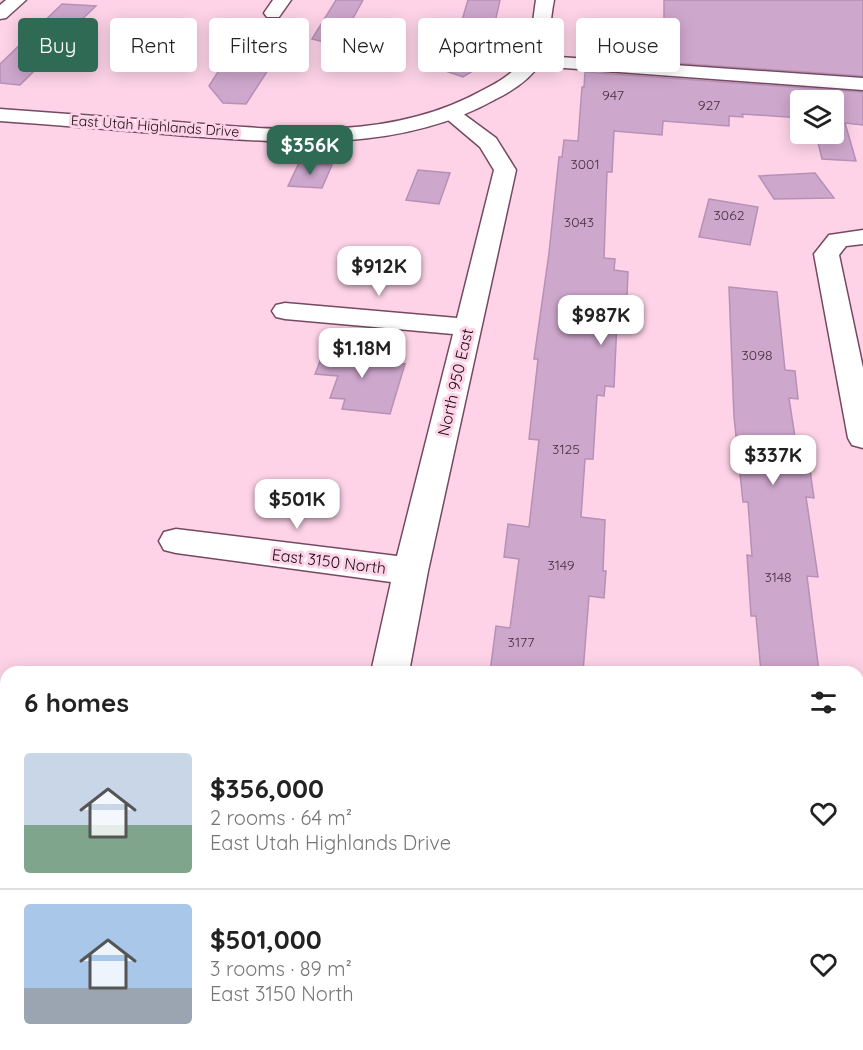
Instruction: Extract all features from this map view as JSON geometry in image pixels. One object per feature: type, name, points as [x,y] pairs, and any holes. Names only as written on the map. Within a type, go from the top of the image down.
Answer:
[{"type":"street","points":[[0,14],[17,0]]},
{"type":"street","points":[[540,18],[544,0]]},
{"type":"street","points":[[564,63],[863,84]]},
{"type":"street","name":"East Utah Highlands Drive","points":[[0,115],[209,131],[308,136],[352,134],[398,128],[451,114],[484,100],[515,79],[521,72]]},
{"type":"street","name":"North 950 East","points":[[391,666],[411,571],[505,170],[488,143],[451,114]]},
{"type":"street","points":[[851,238],[826,254],[863,438]]},
{"type":"street","points":[[285,311],[468,327]]},
{"type":"street","name":"East 3150 North","points":[[176,541],[411,571]]},
{"type":"building","points":[[336,0],[363,0],[353,18],[325,18]]},
{"type":"building","points":[[468,0],[500,0],[496,18],[463,18]]},
{"type":"building","points":[[664,0],[863,0],[863,76],[680,63],[680,18],[664,18]]},
{"type":"building","points":[[62,4],[96,6],[83,18],[48,18]]},
{"type":"building","points":[[321,24],[321,41],[312,39]]},
{"type":"building","points":[[18,47],[18,72],[33,72],[20,85],[0,83],[0,64]]},
{"type":"building","points":[[218,72],[267,72],[246,104],[223,103],[209,86]]},
{"type":"building","points":[[448,72],[471,72],[463,77]]},
{"type":"building","points":[[585,72],[835,90],[790,90],[790,117],[742,114],[743,117],[729,116],[729,126],[663,121],[662,135],[614,131],[612,172],[607,172],[604,258],[615,259],[614,270],[628,272],[626,321],[617,321],[614,387],[605,386],[604,396],[597,395],[593,459],[585,459],[581,517],[605,520],[604,598],[589,596],[583,666],[491,666],[496,626],[510,628],[519,559],[504,557],[508,524],[529,527],[539,440],[529,439],[538,359],[534,359],[549,253],[559,157],[562,157],[564,140],[578,141],[582,87],[584,87]]},
{"type":"building","points":[[844,91],[863,92],[863,125],[845,123],[856,161],[822,159],[818,144],[844,144]]},
{"type":"building","points":[[299,163],[332,165],[322,188],[288,186]]},
{"type":"building","points":[[418,170],[450,173],[439,204],[406,200]]},
{"type":"building","points":[[815,173],[834,198],[774,199],[759,176]]},
{"type":"building","points":[[709,199],[758,207],[750,245],[699,237]]},
{"type":"building","points":[[729,287],[777,292],[785,370],[795,371],[798,399],[789,398],[799,463],[809,464],[814,498],[806,497],[818,577],[807,576],[818,666],[760,666],[756,616],[751,616],[747,555],[752,556],[748,502],[743,502],[734,417]]},
{"type":"building","points":[[326,346],[380,352],[377,361],[405,364],[390,414],[342,409],[345,399],[330,398],[338,376],[315,374]]}]
